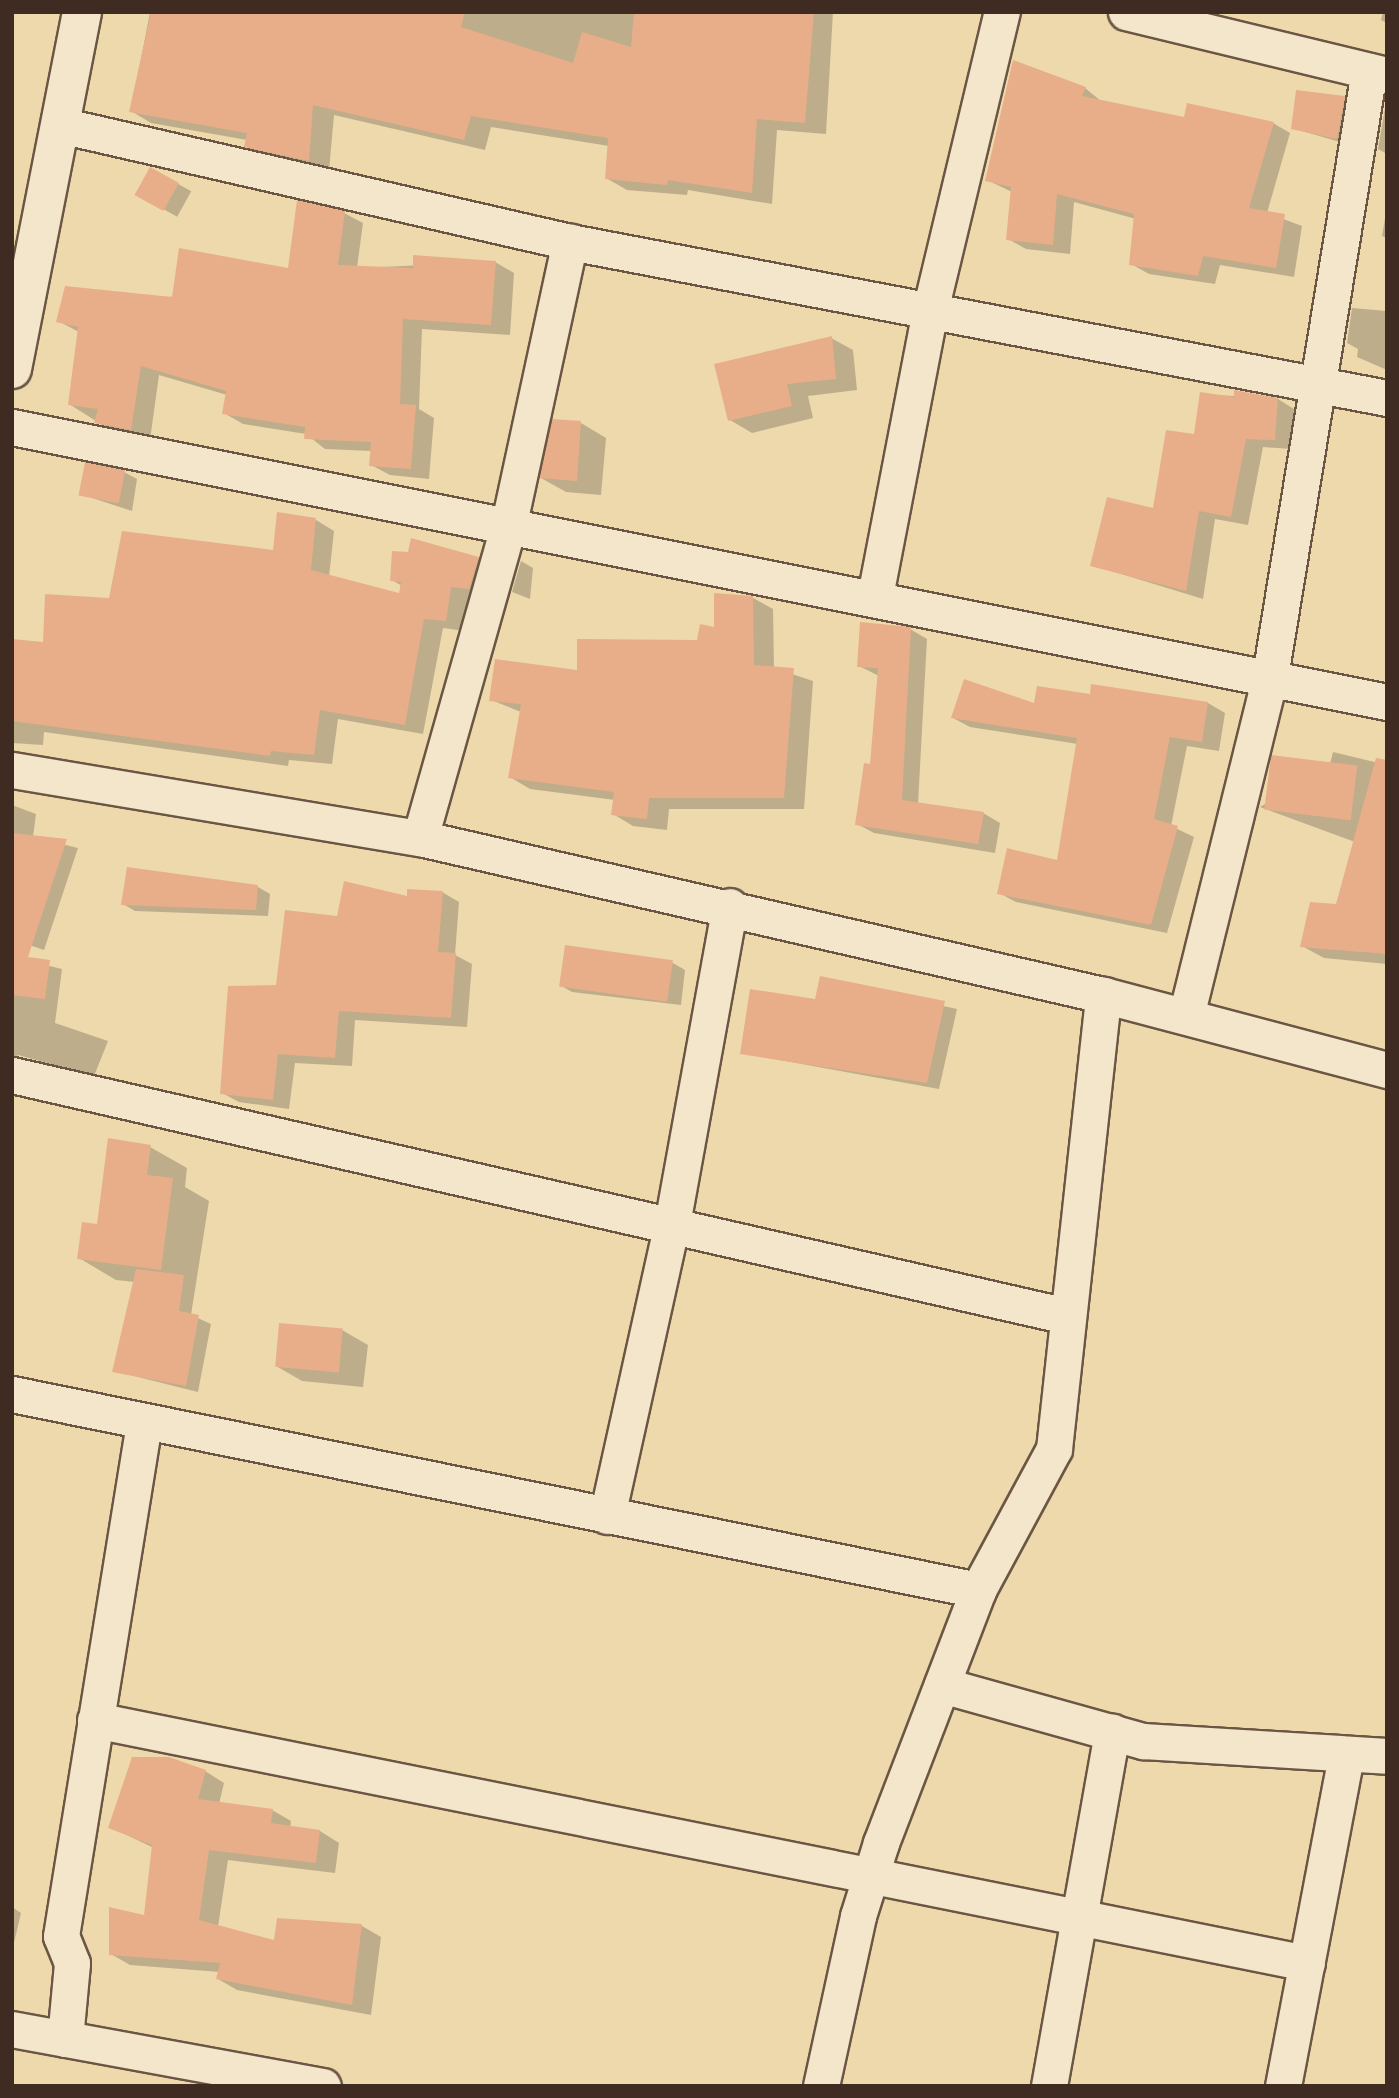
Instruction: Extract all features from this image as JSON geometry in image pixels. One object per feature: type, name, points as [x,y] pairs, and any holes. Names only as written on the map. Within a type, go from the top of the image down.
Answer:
[{"type":"street","points":[[12,369],[22,272],[60,125],[82,12]]},
{"type":"street","points":[[875,596],[929,315],[1002,12]]},
{"type":"street","points":[[1126,12],[1378,73],[1320,383],[1270,676],[1186,1016]]},
{"type":"street","points":[[60,125],[570,242],[929,315],[1320,383],[1387,398]]},
{"type":"street","points":[[420,838],[509,523],[570,242]]},
{"type":"street","points":[[12,426],[875,596],[1387,702]]},
{"type":"street","points":[[12,770],[420,838],[730,906],[1102,995],[1387,1070]]},
{"type":"street","points":[[607,1516],[672,1224],[730,906]]},
{"type":"street","points":[[821,2086],[868,1877],[978,1590],[1054,1450],[1102,995]]},
{"type":"street","points":[[12,1075],[1068,1316]]},
{"type":"street","points":[[12,1394],[144,1423],[978,1590]]},
{"type":"street","points":[[65,2039],[72,1963],[61,1936],[144,1423]]},
{"type":"street","points":[[942,1685],[1173,1746],[1387,1756]]},
{"type":"street","points":[[95,1720],[868,1877],[1080,1915],[1307,1963]]},
{"type":"street","points":[[1049,2086],[1112,1732]]},
{"type":"street","points":[[1283,2086],[1346,1756]]},
{"type":"street","points":[[12,2029],[323,2086]]},
{"type":"building","points":[[151,12],[465,12],[461,27],[573,63],[582,32],[631,47],[634,12],[814,12],[805,123],[757,119],[752,193],[668,180],[667,185],[605,179],[608,138],[471,116],[464,140],[313,105],[309,161],[244,147],[247,133],[129,112]]},
{"type":"building","points":[[1013,60],[1086,87],[1082,96],[1184,117],[1187,103],[1274,122],[1249,208],[1285,214],[1276,268],[1203,256],[1198,276],[1129,265],[1134,214],[1057,194],[1053,245],[1006,240],[1011,187],[985,181]]},
{"type":"building","points":[[1296,90],[1345,96],[1337,139],[1291,129]]},
{"type":"building","points":[[150,167],[179,183],[163,211],[134,195]]},
{"type":"building","points":[[297,200],[345,211],[338,265],[413,268],[413,255],[496,261],[491,325],[403,319],[400,404],[416,405],[411,469],[369,466],[371,442],[304,439],[305,427],[222,414],[226,391],[141,366],[131,430],[94,423],[98,409],[68,405],[78,327],[56,322],[65,286],[172,297],[179,248],[288,268]]},
{"type":"building","points":[[832,336],[836,379],[787,384],[792,406],[728,421],[714,364]]},
{"type":"building","points":[[1234,390],[1278,398],[1275,440],[1246,439],[1231,517],[1199,511],[1186,591],[1090,566],[1107,497],[1153,508],[1166,430],[1194,434],[1200,392],[1234,397]]},
{"type":"building","points":[[552,419],[581,421],[577,481],[539,478]]},
{"type":"building","points":[[85,462],[125,470],[119,503],[79,495]]},
{"type":"building","points":[[277,512],[316,518],[311,570],[399,593],[401,582],[390,581],[392,551],[408,552],[411,538],[479,557],[469,589],[451,587],[446,621],[424,619],[405,725],[320,710],[314,755],[271,751],[270,756],[12,721],[12,639],[43,642],[45,594],[109,598],[122,531],[273,550]]},
{"type":"building","points":[[714,593],[753,596],[754,665],[794,668],[784,798],[649,798],[647,819],[611,815],[614,792],[508,778],[521,704],[489,701],[495,659],[577,670],[577,639],[697,640],[700,624],[714,627]]},
{"type":"building","points":[[860,622],[911,627],[902,800],[984,812],[978,844],[855,825],[864,763],[870,764],[878,668],[857,667]]},
{"type":"building","points":[[964,679],[1034,703],[1037,686],[1090,694],[1091,684],[1208,702],[1202,742],[1170,737],[1154,819],[1178,826],[1151,925],[997,894],[1007,848],[1057,860],[1077,738],[951,718]]},
{"type":"building","points":[[1271,755],[1357,766],[1351,820],[1264,810]]},
{"type":"building","points":[[1376,758],[1387,760],[1387,954],[1300,947],[1310,902],[1336,904]]},
{"type":"building","points":[[12,833],[67,839],[28,957],[50,960],[45,999],[12,995]]},
{"type":"building","points":[[127,867],[258,885],[256,910],[121,905]]},
{"type":"building","points":[[344,881],[407,896],[407,889],[443,891],[438,952],[456,953],[451,1018],[339,1011],[335,1058],[278,1054],[273,1100],[220,1094],[228,986],[276,985],[285,910],[337,916]]},
{"type":"building","points":[[565,945],[673,960],[667,1002],[559,987]]},
{"type":"building","points":[[820,976],[945,1001],[927,1083],[740,1054],[750,989],[815,999]]},
{"type":"building","points":[[108,1138],[151,1145],[147,1175],[173,1178],[161,1270],[77,1259],[82,1222],[97,1224]]},
{"type":"building","points":[[136,1269],[184,1275],[179,1311],[199,1315],[186,1386],[112,1372]]},
{"type":"building","points":[[279,1323],[343,1329],[339,1372],[275,1367]]},
{"type":"building","points":[[132,1757],[169,1757],[206,1770],[198,1799],[273,1809],[271,1823],[320,1830],[316,1863],[209,1850],[199,1920],[274,1940],[277,1918],[362,1924],[352,2005],[216,1979],[220,1963],[109,1955],[109,1907],[144,1915],[152,1845],[108,1828]]}]
